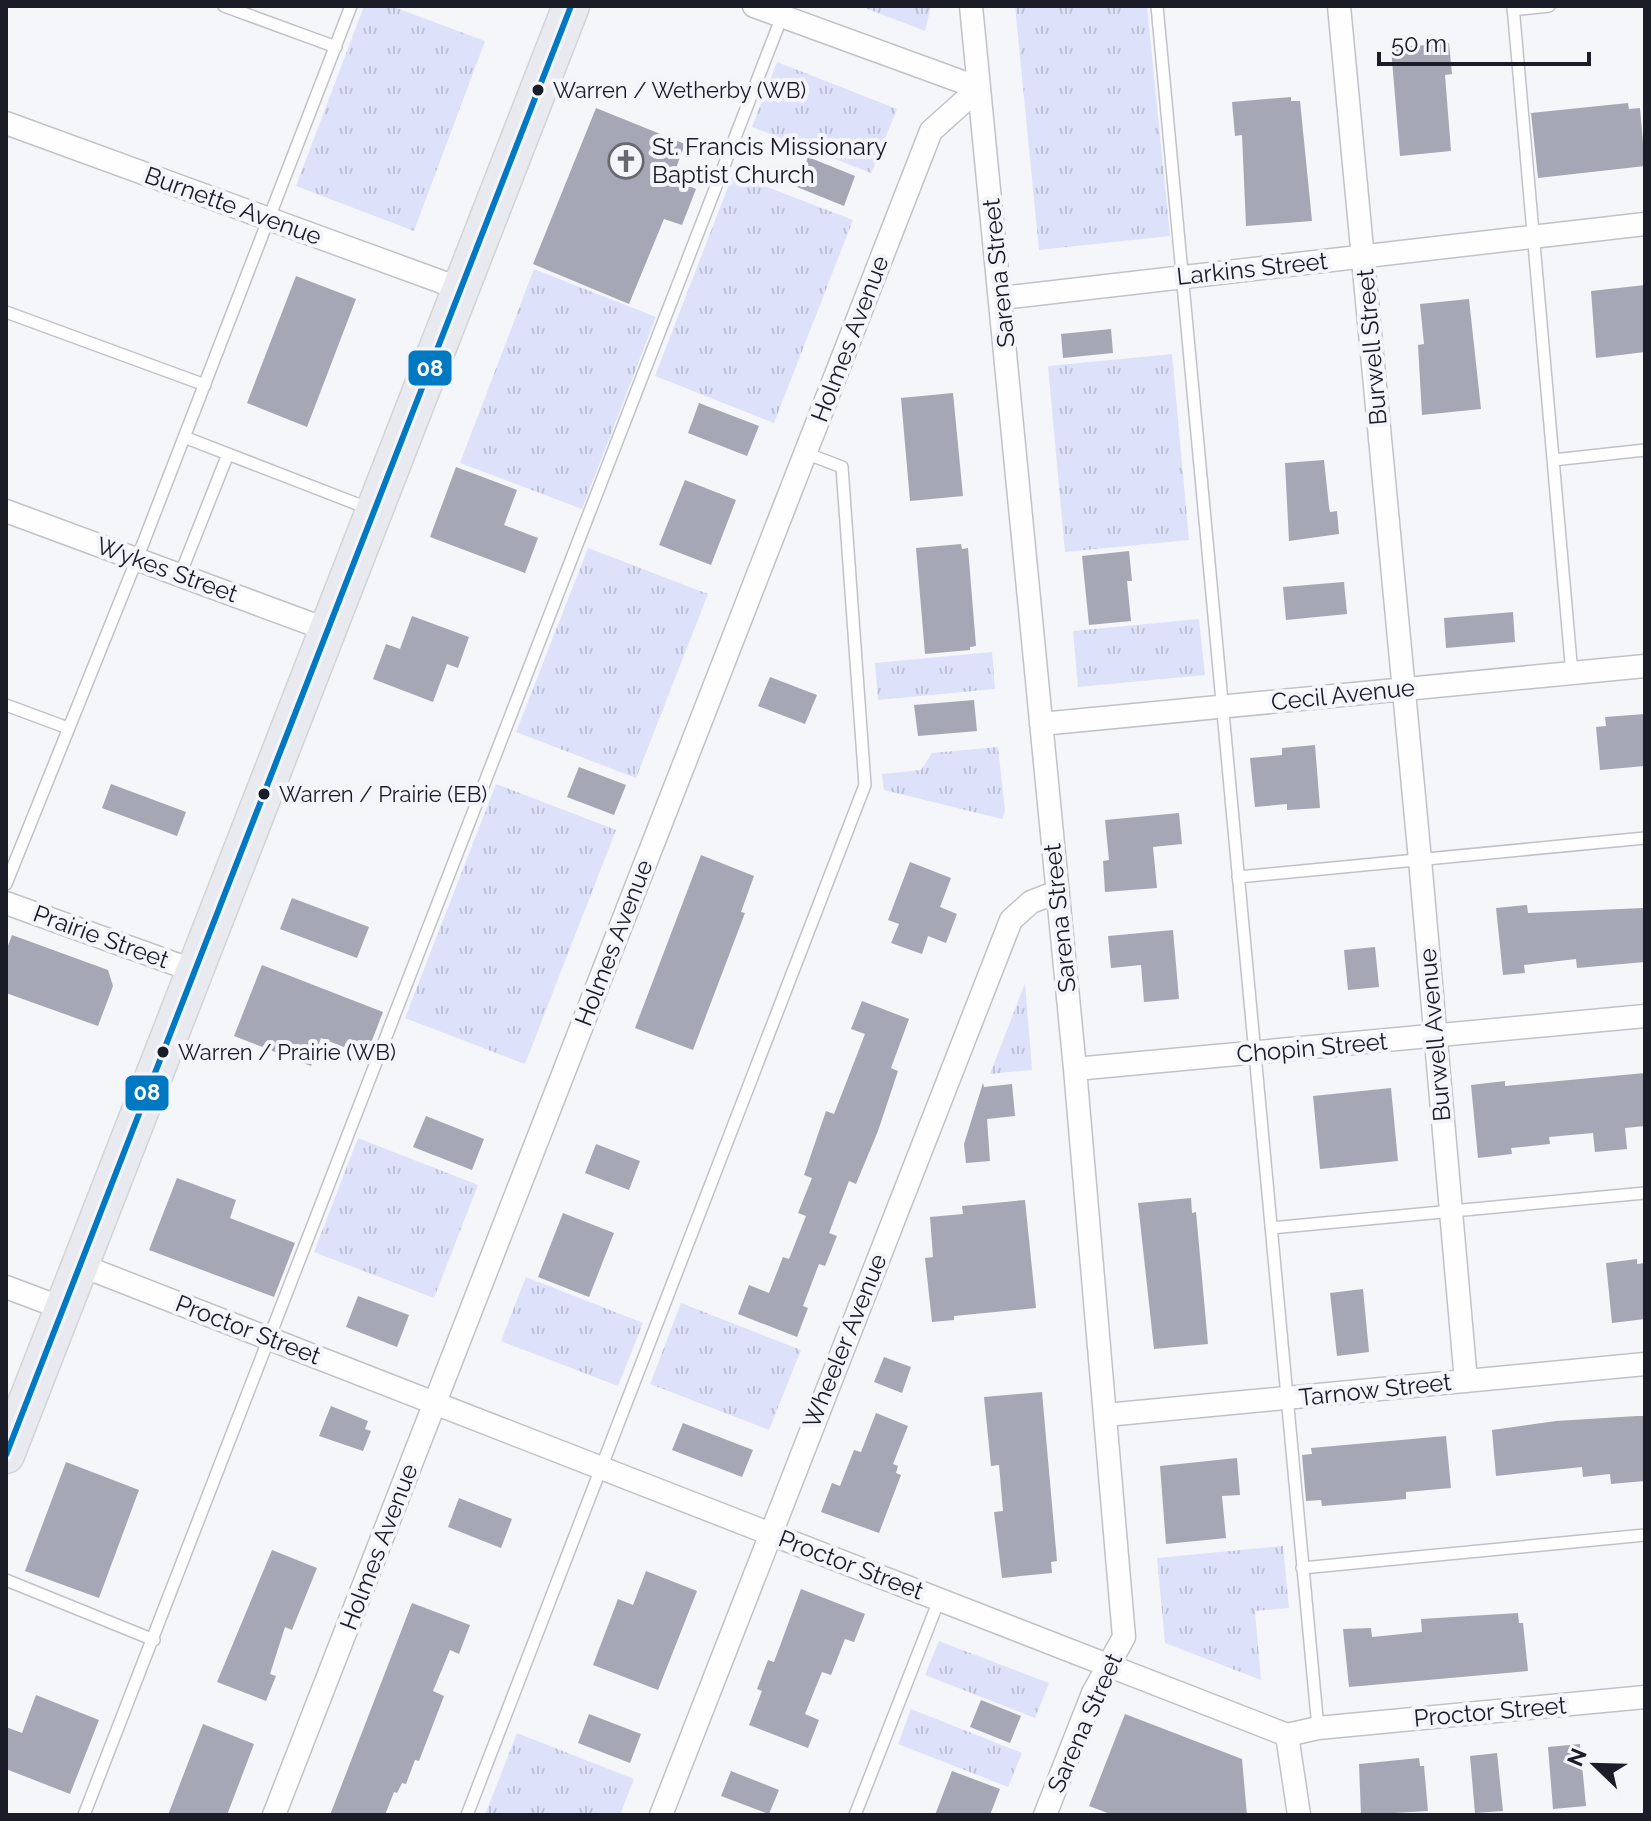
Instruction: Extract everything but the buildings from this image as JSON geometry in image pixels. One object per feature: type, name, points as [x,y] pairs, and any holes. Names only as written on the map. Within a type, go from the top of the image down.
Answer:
[{"type":"main road","points":[[6,1455],[571,6]]},
{"type":"street","points":[[754,6],[784,11],[979,88]]},
{"type":"street","name":"Sarena Street","points":[[971,6],[1002,298],[1075,1069],[1124,1637],[1093,1693],[1045,1815]]},
{"type":"street","name":"Burwell Street","points":[[1339,6],[1404,689]]},
{"type":"street","name":"Holmes Avenue","points":[[274,1815],[931,131],[979,88]]},
{"type":"street","name":"Burnette Avenue","points":[[6,123],[461,289]]},
{"type":"street","name":"Larkins Street","points":[[1002,298],[1645,224]]},
{"type":"street","name":"Wykes Street","points":[[6,511],[328,630]]},
{"type":"street","name":"Cecil Avenue","points":[[1041,724],[1645,666]]},
{"type":"street","name":"Burwell Avenue","points":[[1404,689],[1466,1381]]},
{"type":"street","name":"Wheeler Avenue","points":[[661,1815],[1011,920],[1031,902],[1057,892]]},
{"type":"street","name":"Prairie Street","points":[[6,903],[195,971]]},
{"type":"street","name":"Chopin Street","points":[[1075,1069],[1645,1016]]},
{"type":"street","name":"Proctor Street","points":[[80,1265],[1287,1735],[1318,1728],[1645,1697]]},
{"type":"street","points":[[6,1287],[62,1308]]},
{"type":"street","name":"Tarnow Street","points":[[1106,1415],[1645,1364]]},
{"type":"street","points":[[1287,1735],[1299,1815]]},
{"type":"lane","points":[[224,6],[336,47]]},
{"type":"lane","points":[[6,884],[137,559],[351,6]]},
{"type":"lane","points":[[1157,6],[1271,1228],[1284,1398],[1318,1728]]},
{"type":"lane","points":[[1549,6],[1513,8],[1572,674]]},
{"type":"lane","points":[[84,1815],[784,11]]},
{"type":"lane","points":[[6,312],[205,385]]},
{"type":"lane","points":[[184,437],[373,510]]},
{"type":"lane","points":[[1553,460],[1645,450]]},
{"type":"lane","points":[[467,1815],[865,785],[842,467],[805,453]]},
{"type":"lane","points":[[180,575],[228,454]]},
{"type":"lane","points":[[6,705],[68,728]]},
{"type":"lane","points":[[1238,877],[1645,838]]},
{"type":"lane","points":[[1271,1228],[1645,1193]]},
{"type":"lane","points":[[1302,1568],[1645,1535]]},
{"type":"lane","points":[[6,1580],[154,1640]]},
{"type":"lane","points":[[855,1815],[939,1600]]},
{"type":"green space","points":[[364,6],[391,6],[485,41],[414,231],[296,186]]},
{"type":"green space","points":[[860,6],[931,6],[925,31]]},
{"type":"green space","points":[[1015,6],[1147,6],[1170,236],[1039,250]]},
{"type":"green space","points":[[777,62],[897,109],[871,173],[752,127]]},
{"type":"green space","points":[[733,174],[853,220],[774,423],[655,376]]},
{"type":"green space","points":[[534,269],[656,317],[582,509],[460,463]]},
{"type":"green space","points":[[1172,354],[1189,540],[1065,552],[1048,366]]},
{"type":"green space","points":[[588,548],[708,594],[636,778],[516,732]]},
{"type":"green space","points":[[1199,619],[1205,675],[1078,687],[1073,631]]},
{"type":"green space","points":[[992,652],[995,689],[878,700],[875,663]]},
{"type":"green space","points":[[998,747],[1005,810],[1002,819],[884,790],[882,774],[921,770],[932,753]]},
{"type":"green space","points":[[496,784],[616,830],[525,1064],[405,1018]]},
{"type":"green space","points":[[1025,983],[1032,1070],[990,1074]]},
{"type":"green space","points":[[358,1138],[478,1185],[434,1298],[314,1252]]},
{"type":"green space","points":[[526,1277],[643,1323],[618,1386],[501,1341]]},
{"type":"green space","points":[[681,1303],[801,1350],[769,1430],[650,1384]]},
{"type":"green space","points":[[1283,1546],[1289,1608],[1255,1611],[1261,1680],[1165,1643],[1157,1558]]},
{"type":"green space","points":[[939,1641],[1049,1683],[1035,1718],[925,1675]]},
{"type":"green space","points":[[911,1709],[1022,1753],[1008,1787],[898,1744]]},
{"type":"green space","points":[[517,1733],[634,1779],[620,1815],[485,1815]]},
{"type":"transit line","name":"08","points":[[6,1455],[571,6]]},
{"type":"place","name":"Warren / Wetherby (WB)","points":[[538,90]]},
{"type":"place","name":"St. Francis Missionary Baptist Church","points":[[626,161]]},
{"type":"place","name":"Warren / Prairie (EB)","points":[[264,794]]},
{"type":"place","name":"Warren / Prairie (WB)","points":[[163,1052]]}]
